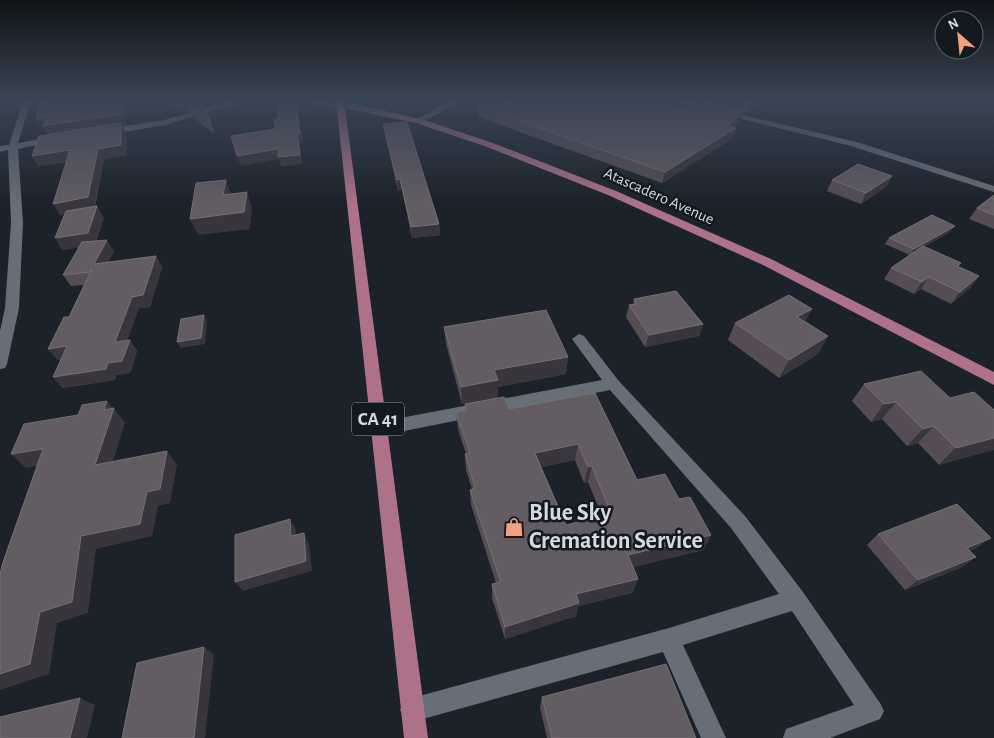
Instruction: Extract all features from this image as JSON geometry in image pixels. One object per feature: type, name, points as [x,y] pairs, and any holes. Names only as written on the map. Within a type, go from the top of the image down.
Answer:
[{"type":"main road","name":"CA 41","points":[[344,134],[416,738]]},
{"type":"main road","name":"Atascadero Avenue","points":[[458,134],[612,193],[767,262],[994,379]]},
{"type":"street","points":[[0,364],[12,308],[18,223],[14,199],[13,146],[16,134]]},
{"type":"street","points":[[814,134],[854,144],[994,189]]},
{"type":"street","points":[[0,148],[61,139]]},
{"type":"street","points":[[579,340],[613,384],[738,522],[796,599],[872,711],[795,738]]},
{"type":"street","points":[[379,429],[613,384]]},
{"type":"street","points":[[412,710],[669,639],[796,599]]},
{"type":"street","points":[[669,639],[714,738]]},
{"type":"building","points":[[121,134],[121,145],[98,149],[88,197],[53,204],[70,150],[32,156],[39,136]]},
{"type":"building","points":[[297,134],[300,155],[278,157],[278,149],[237,156],[231,136]]},
{"type":"building","points":[[386,134],[411,134],[439,224],[411,227],[400,179],[397,180]]},
{"type":"building","points":[[557,134],[726,134],[665,172]]},
{"type":"building","points":[[858,164],[892,176],[866,193],[832,180]]},
{"type":"building","points":[[226,180],[223,195],[247,192],[244,212],[190,219],[196,183]]},
{"type":"building","points":[[994,195],[994,215],[977,208]]},
{"type":"building","points":[[97,206],[88,233],[55,238],[66,211]]},
{"type":"building","points":[[932,215],[955,226],[914,249],[889,238]]},
{"type":"building","points":[[107,240],[94,264],[156,256],[143,295],[132,297],[115,342],[130,340],[122,361],[108,363],[106,369],[53,377],[67,346],[48,349],[64,317],[69,317],[92,269],[90,272],[63,275],[82,242]]},
{"type":"building","points":[[923,246],[961,263],[957,266],[979,276],[960,292],[929,277],[922,282],[891,268]]},
{"type":"building","points":[[676,291],[703,324],[649,335],[629,305],[637,304],[634,299]]},
{"type":"building","points":[[789,295],[812,309],[797,317],[828,336],[789,360],[735,323]]},
{"type":"building","points":[[546,310],[568,357],[494,370],[498,380],[461,387],[444,327]]},
{"type":"building","points":[[204,315],[201,338],[177,342],[181,319]]},
{"type":"building","points":[[921,371],[950,398],[974,392],[994,410],[994,438],[956,448],[934,426],[923,429],[896,402],[884,404],[864,384]]},
{"type":"building","points":[[595,393],[637,480],[665,474],[679,499],[690,497],[711,535],[628,555],[638,579],[576,594],[579,603],[505,627],[492,584],[501,582],[470,490],[475,488],[465,454],[470,453],[456,413],[467,410],[465,404],[504,397],[509,409]],"holes":[[[578,444],[588,467],[592,466],[611,514],[566,525],[535,453]]]},
{"type":"building","points":[[107,401],[104,410],[114,408],[95,465],[167,451],[160,489],[147,492],[140,524],[81,536],[72,602],[40,612],[30,664],[0,674],[0,574],[43,449],[11,454],[24,424],[78,415],[82,405]]},
{"type":"building","points":[[957,504],[991,538],[967,548],[976,557],[918,580],[878,534]]},
{"type":"building","points":[[290,519],[291,536],[304,533],[306,561],[235,582],[235,535]]},
{"type":"building","points":[[204,647],[194,738],[122,738],[137,663]]},
{"type":"building","points":[[666,664],[696,738],[552,738],[542,697]]},
{"type":"building","points":[[80,698],[70,738],[0,738],[0,717]]},
{"type":"place","name":"Blue Sky Cremation Service","points":[[514,527]]}]
